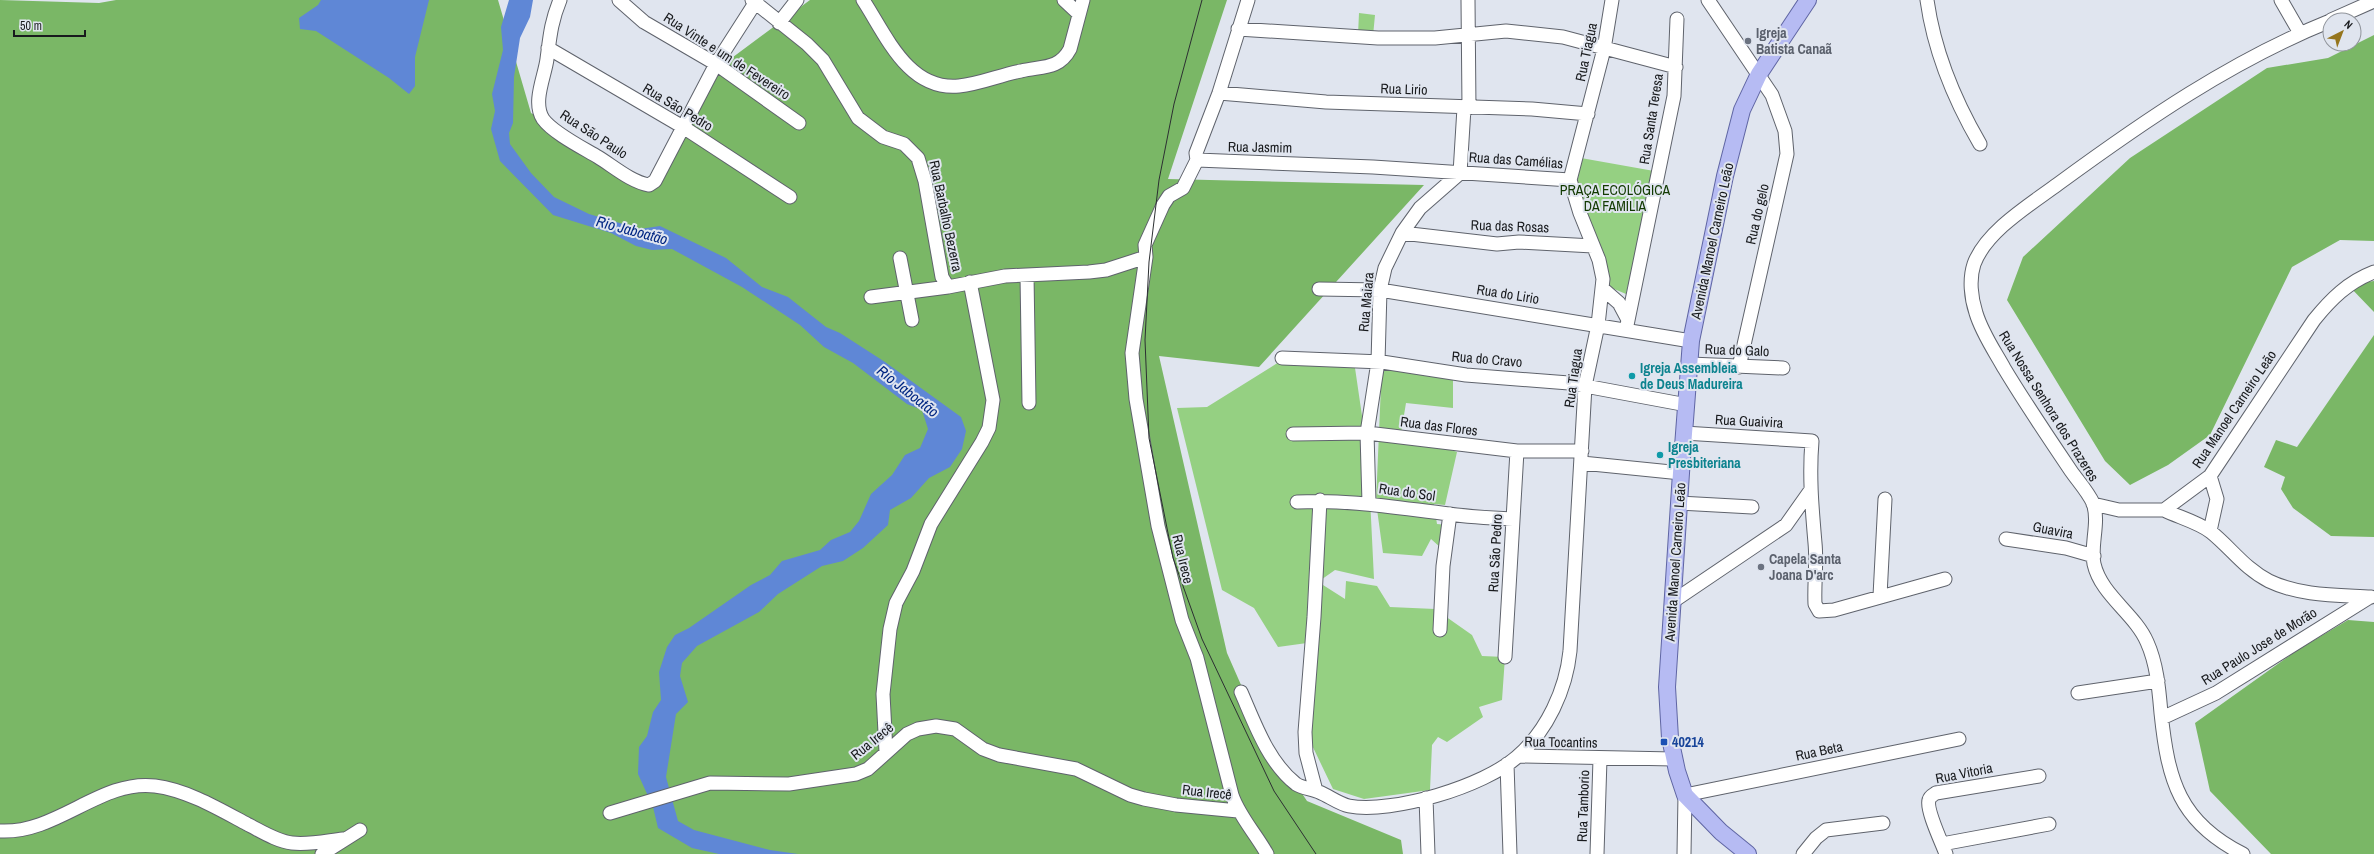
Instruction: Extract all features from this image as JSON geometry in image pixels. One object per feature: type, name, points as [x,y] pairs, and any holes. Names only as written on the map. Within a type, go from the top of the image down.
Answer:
[{"type":"main road","name":"Avenida Manoel Carneiro Leão","points":[[1748,854],[1721,832],[1685,795],[1674,759],[1670,738],[1667,687],[1681,473],[1691,341],[1738,125],[1746,98],[1758,74],[1808,0]]},
{"type":"street","name":"Rua São Paulo","points":[[560,0],[550,30],[539,102],[543,119],[575,143],[645,184],[652,184],[683,127]]},
{"type":"street","name":"Rua Vinte e um de Fevereiro","points":[[619,0],[644,22],[716,64],[799,123]]},
{"type":"street","points":[[779,23],[797,0]]},
{"type":"street","points":[[863,0],[900,58],[912,72],[932,82],[957,86],[1020,71],[1057,65],[1066,56],[1070,49],[1082,0]]},
{"type":"street","points":[[1064,0],[1079,14]]},
{"type":"street","points":[[1197,160],[1196,152],[1219,93],[1248,0]]},
{"type":"street","points":[[1460,173],[1467,108],[1468,0]]},
{"type":"street","name":"Rua Tiagua","points":[[1513,760],[1545,722],[1555,706],[1566,677],[1570,651],[1577,502],[1582,457],[1585,386],[1598,325],[1603,289],[1601,267],[1574,197],[1570,180],[1604,49],[1612,0]]},
{"type":"street","name":"Rua do gelo","points":[[1708,0],[1772,95],[1780,115],[1787,154],[1739,367]]},
{"type":"street","points":[[1927,0],[1934,30],[1954,94],[1980,144]]},
{"type":"street","points":[[2281,0],[2300,33]]},
{"type":"street","points":[[683,127],[716,64],[755,1]]},
{"type":"street","name":"Rua Barbalho Bezerra","points":[[755,1],[779,23],[807,44],[823,60],[858,118],[883,137],[904,144],[918,158],[925,181],[942,277],[948,287],[970,282],[1027,275],[1106,270],[1146,257]]},
{"type":"street","name":"Rua Nossa Senhora dos Prazeres","points":[[2349,12],[2374,1]]},
{"type":"street","name":"Rua Santa Teresa","points":[[1626,324],[1674,96],[1677,19]]},
{"type":"street","name":"Rua Nossa Senhora dos Prazeres","points":[[2243,854],[2229,847],[2207,830],[2182,802],[2167,752],[2158,681],[2148,643],[2140,629],[2108,590],[2094,564],[2093,504],[2022,398],[1984,332],[1975,312],[1971,291],[1971,274],[1975,261],[1984,248],[2010,220],[2153,116],[2218,76],[2300,33],[2322,24]]},
{"type":"street","points":[[1238,29],[1378,38],[1436,38],[1506,31],[1563,37],[1676,67]]},
{"type":"street","name":"Rua São Pedro","points":[[548,48],[683,127],[790,197]]},
{"type":"street","name":"Rua Lirio","points":[[1219,93],[1326,102],[1467,108],[1532,109],[1588,114]]},
{"type":"street","name":"Rua Jasmim","points":[[1197,160],[1460,173]]},
{"type":"street","name":"Rua Irece","points":[[1197,160],[1183,188],[1169,196],[1163,205],[1145,245],[1146,257],[1132,353],[1136,398],[1158,526],[1182,620],[1197,658],[1217,742],[1238,811],[1250,824],[1268,854]]},
{"type":"street","name":"Rua das Camélias","points":[[1460,173],[1570,180]]},
{"type":"street","name":"Rua Maiara","points":[[1369,503],[1368,433],[1378,362],[1380,290],[1385,268],[1402,233],[1420,208],[1460,173]]},
{"type":"street","name":"Rua das Rosas","points":[[1402,233],[1497,244],[1519,242],[1593,246]]},
{"type":"street","points":[[900,258],[908,291],[912,320]]},
{"type":"street","name":"Rua Manoel Carneiro Leão","points":[[2164,510],[2210,476],[2314,320],[2333,297],[2352,282],[2374,272]]},
{"type":"street","points":[[1027,275],[1029,402]]},
{"type":"street","points":[[886,752],[882,694],[890,629],[896,603],[914,571],[931,524],[982,442],[988,428],[993,400],[970,282]]},
{"type":"street","points":[[872,297],[908,291],[948,287]]},
{"type":"street","name":"Rua do Lirio","points":[[1319,289],[1380,290],[1598,325],[1626,324],[1691,341]]},
{"type":"street","points":[[1603,289],[1618,303],[1626,324]]},
{"type":"street","name":"Rua do Cravo","points":[[1282,358],[1378,362],[1466,376],[1523,378],[1585,386],[1687,405]]},
{"type":"street","name":"Rua do Galo","points":[[1690,364],[1783,368]]},
{"type":"street","name":"Rua das Flores","points":[[1293,434],[1368,433],[1517,451],[1582,457],[1681,473]]},
{"type":"street","name":"Rua Guaivira","points":[[1684,433],[1812,441],[1810,491]]},
{"type":"street","name":"Rua São Pedro","points":[[1505,657],[1517,451]]},
{"type":"street","points":[[2210,476],[2217,499],[2210,531]]},
{"type":"street","points":[[1672,602],[1786,525],[1810,491]]},
{"type":"street","points":[[1810,491],[1816,559],[1815,604],[1819,611],[1834,610],[1945,579]]},
{"type":"street","points":[[1880,596],[1885,499]]},
{"type":"street","points":[[1316,791],[1306,753],[1305,732],[1314,617],[1320,500]]},
{"type":"street","name":"Rua do Sol","points":[[1296,502],[1320,500],[1369,503],[1450,514],[1513,519]]},
{"type":"street","points":[[1679,503],[1752,507]]},
{"type":"street","points":[[2093,504],[2120,510],[2164,510],[2210,531],[2237,558],[2269,581],[2294,590],[2319,594],[2372,597]]},
{"type":"street","points":[[1440,630],[1443,566],[1450,514]]},
{"type":"street","name":"Guavira","points":[[2006,539],[2066,548],[2094,556]]},
{"type":"street","name":"Rua Paulo Jose de Morão","points":[[2162,718],[2216,693],[2372,597]]},
{"type":"street","points":[[2078,693],[2158,681]]},
{"type":"street","name":"Rua Tocantins","points":[[1241,692],[1260,736],[1287,776],[1298,785],[1316,791],[1348,806],[1376,806],[1426,798],[1455,790],[1513,760],[1674,759]]},
{"type":"street","name":"Rua Irecê","points":[[610,813],[710,783],[789,784],[840,778],[868,769],[907,734],[918,729],[946,726],[958,731],[983,749],[999,755],[1076,769],[1130,795],[1176,805],[1238,811]]},
{"type":"street","name":"Rua Beta","points":[[1685,795],[1959,739]]},
{"type":"street","name":"Rua Tamborio","points":[[1597,854],[1600,759]]},
{"type":"street","points":[[1510,854],[1513,760]]},
{"type":"street","name":"Rua Vitoria","points":[[1944,849],[1929,805],[1932,796],[1936,793],[2039,776]]},
{"type":"street","points":[[0,831],[32,828],[118,790],[135,786],[154,786],[209,804],[278,839],[305,843],[343,839]]},
{"type":"street","points":[[1684,854],[1685,795]]},
{"type":"street","points":[[1426,798],[1428,854]]},
{"type":"street","points":[[1803,854],[1816,838],[1826,830],[1882,823]]},
{"type":"street","points":[[1944,849],[2049,824]]},
{"type":"street","points":[[322,854],[343,839],[360,830]]},
{"type":"green space","points":[[0,0],[99,3],[116,0],[498,0],[531,113],[653,190],[725,63],[810,0],[1227,0],[1168,179],[1424,185],[1259,367],[1159,356],[1227,653],[1263,735],[1307,801],[1401,840],[1403,854],[0,854]]},
{"type":"green space","points":[[1359,13],[1375,15],[1373,36],[1358,35]]},
{"type":"green space","points":[[2374,35],[2374,241],[2340,240],[2292,267],[2210,435],[2168,465],[2130,485],[2105,461],[2007,300],[2023,257],[2130,158],[2267,68],[2328,58],[2340,52],[2362,52],[2362,41]]},
{"type":"green space","name":"PRAÇA ECOLÓGICA DA FAMÍLIA","points":[[1581,158],[1654,171],[1626,294],[1607,286],[1577,185]]},
{"type":"green space","points":[[2374,281],[2374,312],[2348,285]]},
{"type":"green space","points":[[2374,335],[2374,537],[2331,536],[2293,508],[2281,489],[2285,477],[2264,467],[2276,440],[2297,447]]},
{"type":"green space","points":[[1354,361],[1368,457],[1374,579],[1335,570],[1308,589],[1307,643],[1278,647],[1254,608],[1222,590],[1177,408],[1207,407],[1279,362]]},
{"type":"green space","points":[[1382,362],[1453,380],[1453,408],[1406,403],[1401,433],[1457,452],[1445,505],[1434,504],[1437,524],[1448,525],[1441,548],[1431,539],[1422,556],[1383,553],[1376,502]]},
{"type":"green space","points":[[1346,581],[1377,586],[1390,607],[1435,609],[1472,635],[1482,656],[1505,657],[1502,700],[1479,707],[1483,717],[1447,742],[1438,737],[1432,745],[1430,790],[1364,799],[1333,789],[1310,741],[1323,585],[1345,599]]},
{"type":"green space","points":[[2348,620],[2374,622],[2374,854],[2271,854],[2210,791],[2195,723],[2296,651]]},
{"type":"water","points":[[321,0],[429,0],[415,57],[415,86],[409,94],[389,78],[316,31],[300,29],[299,18],[318,5]]},
{"type":"water","name":"Rio Jaboatão","points":[[509,0],[533,0],[530,17],[520,38],[514,77],[513,123],[509,133],[510,144],[531,173],[554,197],[589,214],[640,229],[660,226],[726,258],[762,287],[788,297],[826,327],[840,333],[885,362],[961,417],[966,431],[962,449],[950,467],[929,478],[911,498],[890,510],[888,525],[863,548],[843,561],[822,566],[778,594],[759,612],[697,646],[682,663],[680,676],[688,702],[676,714],[666,777],[678,821],[694,830],[770,850],[798,854],[719,854],[692,848],[658,828],[653,807],[638,774],[639,747],[647,736],[653,712],[661,700],[659,672],[667,647],[675,635],[689,628],[751,585],[770,575],[782,561],[820,550],[831,540],[850,532],[859,521],[871,494],[892,475],[905,455],[920,448],[928,429],[922,410],[907,404],[853,363],[824,347],[800,325],[742,287],[672,249],[652,250],[636,246],[611,233],[553,215],[500,161],[491,129],[495,111],[492,94],[503,50],[501,27]]},
{"type":"tram line","points":[[1202,0],[1174,104],[1159,180],[1149,262],[1145,340],[1149,438],[1173,558],[1202,639],[1274,791],[1316,854]]},
{"type":"place","name":"Igreja Batista Canaã","points":[[1748,41]]},
{"type":"place","name":"Igreja Assembleia de Deus Madureira","points":[[1632,376]]},
{"type":"place","name":"Igreja Presbiteriana","points":[[1660,455]]},
{"type":"place","name":"Capela Santa Joana D'arc","points":[[1761,567]]},
{"type":"place","name":"40214","points":[[1664,742]]}]
